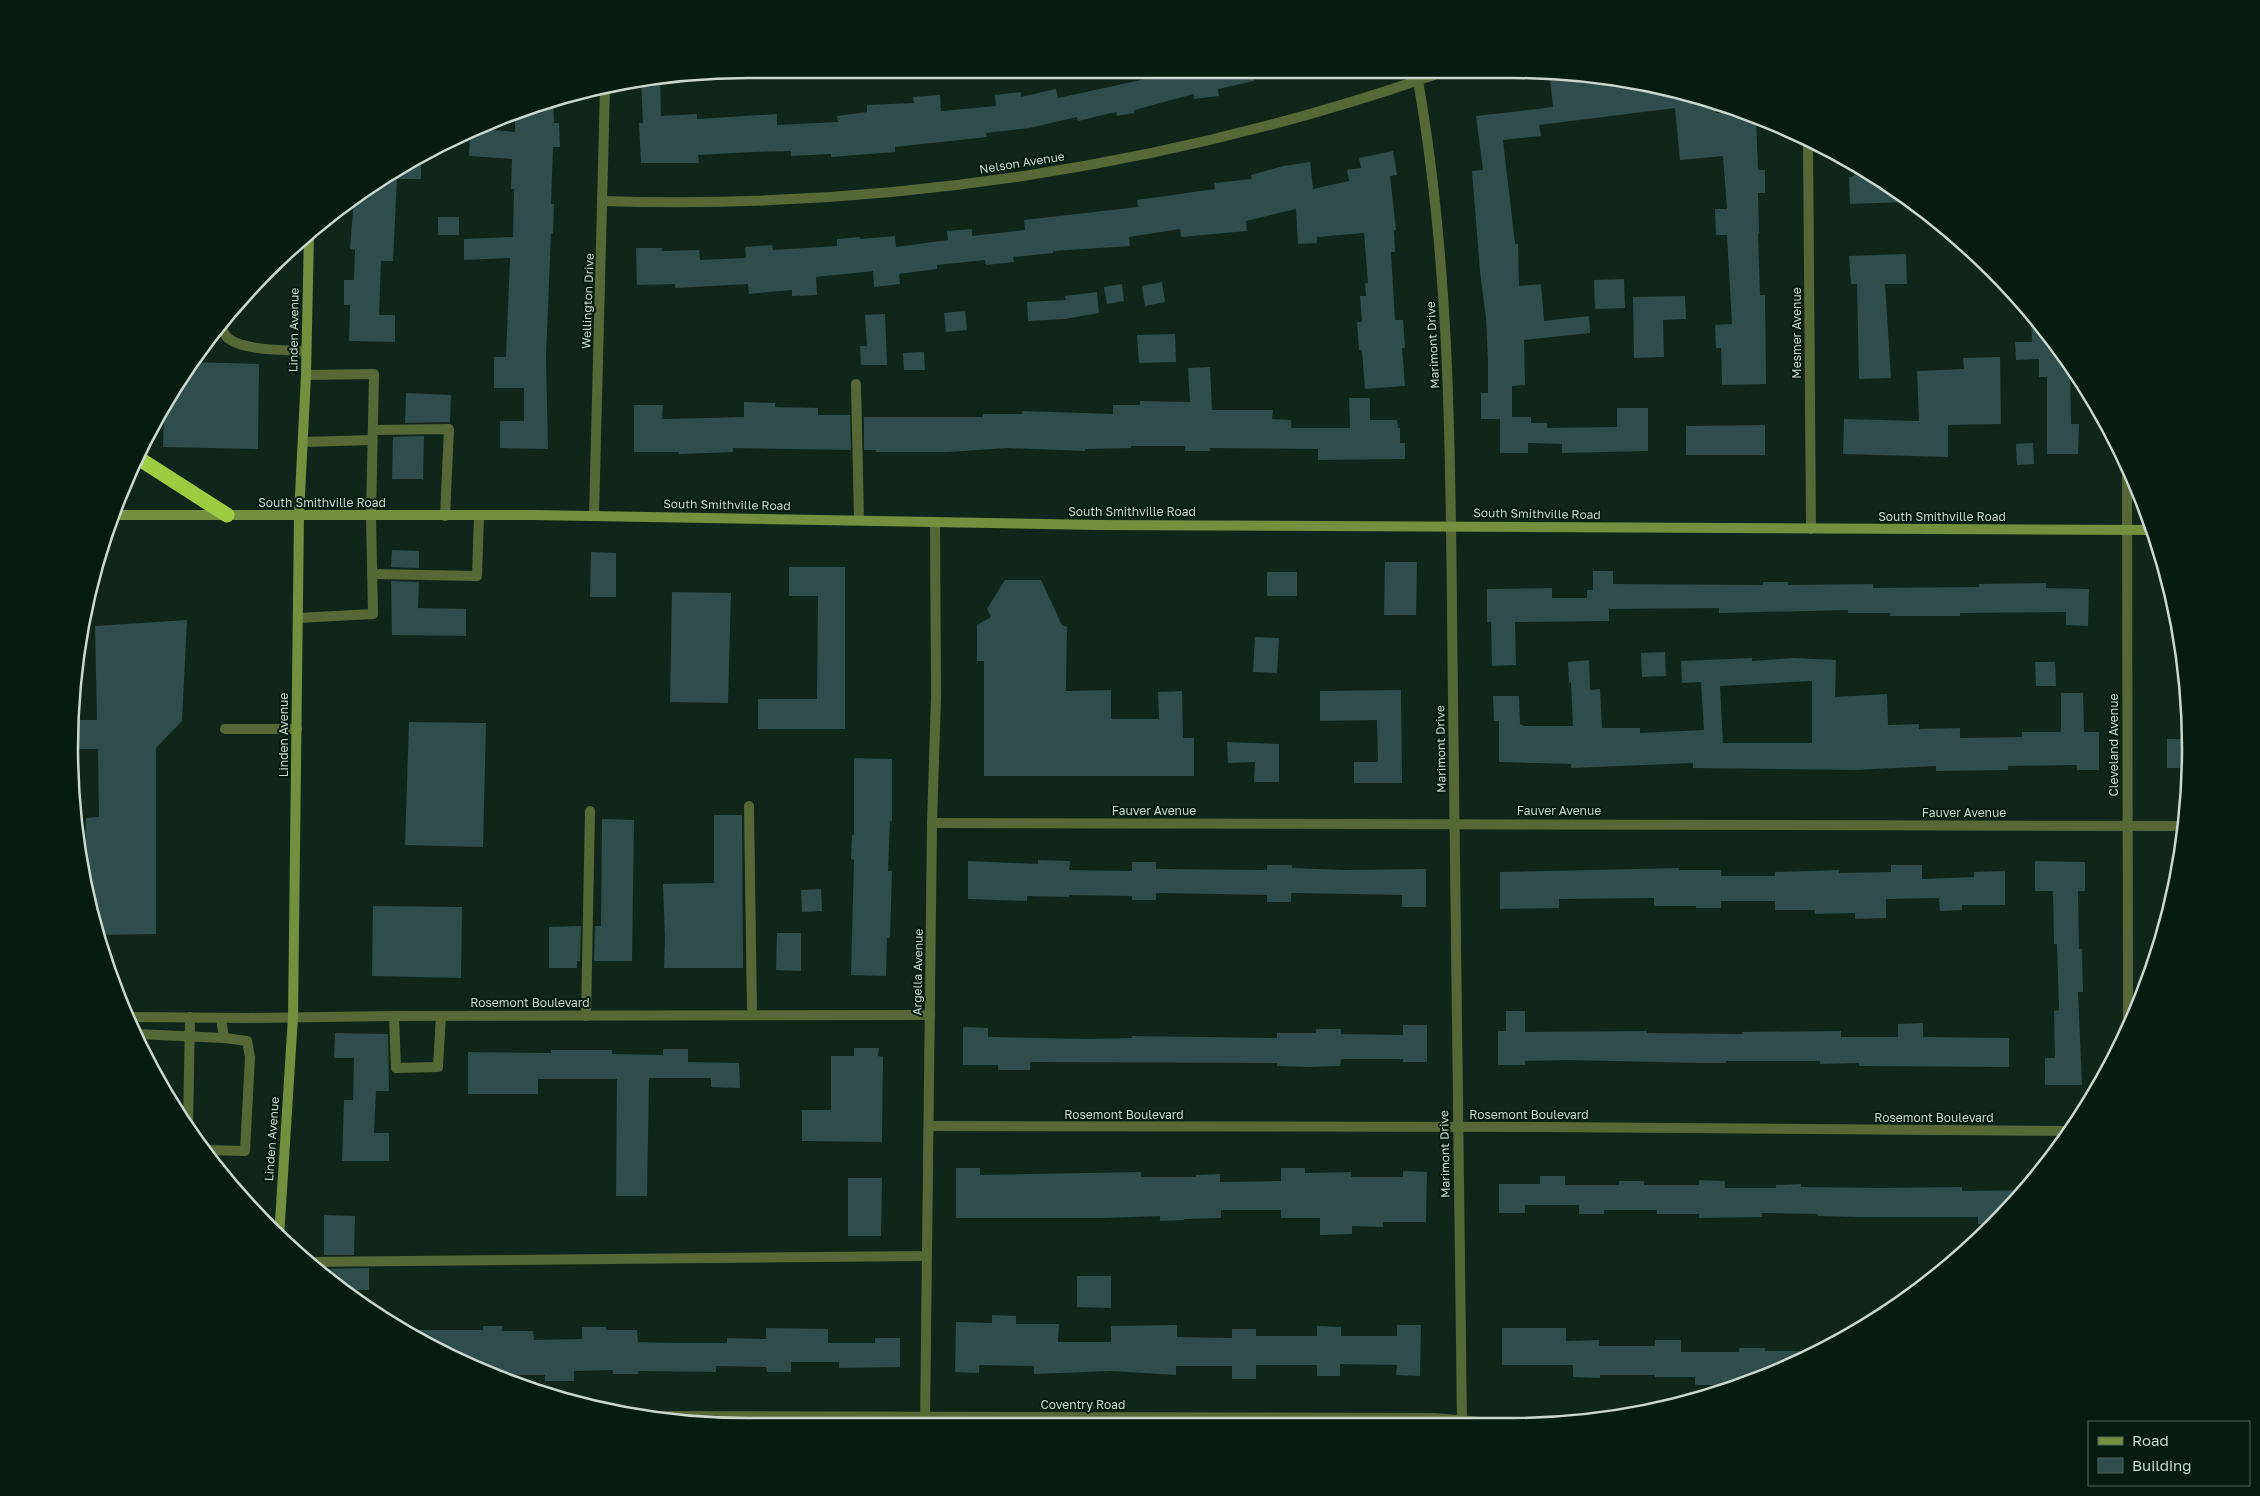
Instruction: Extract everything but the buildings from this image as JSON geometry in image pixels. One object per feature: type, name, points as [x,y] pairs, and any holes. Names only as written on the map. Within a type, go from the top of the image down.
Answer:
[{"type":"highway","points":[[143,461],[226,515]]},
{"type":"main road","name":"Linden Avenue","points":[[280,1227],[292,1017],[299,515],[306,375],[309,242]]},
{"type":"main road","name":"South Smithville Road","points":[[120,515],[594,516],[935,522],[2146,530]]},
{"type":"street","name":"Nelson Avenue","points":[[603,202],[762,201],[854,196],[980,183],[1084,166],[1194,143],[1292,118],[1414,78]]},
{"type":"street","name":"Marimont Drive","points":[[1417,78],[1438,223],[1446,318],[1452,526],[1457,1126],[1462,1418]]},
{"type":"street","name":"Wellington Drive","points":[[594,516],[605,93]]},
{"type":"street","name":"Mesmer Avenue","points":[[1808,147],[1811,529]]},
{"type":"street","points":[[223,331],[232,341],[268,348],[306,350]]},
{"type":"street","points":[[298,618],[372,614],[371,516],[374,374],[306,375]]},
{"type":"street","points":[[856,384],[859,520]]},
{"type":"street","points":[[303,442],[449,429],[445,516]]},
{"type":"street","name":"Cleveland Avenue","points":[[2127,481],[2128,1012]]},
{"type":"street","points":[[372,574],[477,576],[479,516]]},
{"type":"street","name":"Argella Avenue","points":[[925,1418],[930,1126],[932,823],[936,697],[935,522]]},
{"type":"street","points":[[225,730],[297,729]]},
{"type":"street","points":[[749,806],[752,1015]]},
{"type":"street","points":[[586,1016],[590,811]]},
{"type":"street","name":"Fauver Avenue","points":[[932,823],[2178,826]]},
{"type":"street","name":"Rosemont Boulevard","points":[[134,1016],[221,1018],[930,1015]]},
{"type":"street","points":[[394,1016],[396,1068],[438,1067],[441,1016]]},
{"type":"street","points":[[188,1118],[190,1017]]},
{"type":"street","points":[[221,1018],[224,1038]]},
{"type":"street","points":[[143,1036],[189,1035],[247,1041],[250,1057],[246,1151],[212,1150]]},
{"type":"street","name":"Rosemont Boulevard","points":[[930,1126],[1457,1126],[2063,1131]]},
{"type":"street","points":[[318,1262],[927,1256]]},
{"type":"street","name":"Coventry Road","points":[[703,1417],[782,1418]]}]
